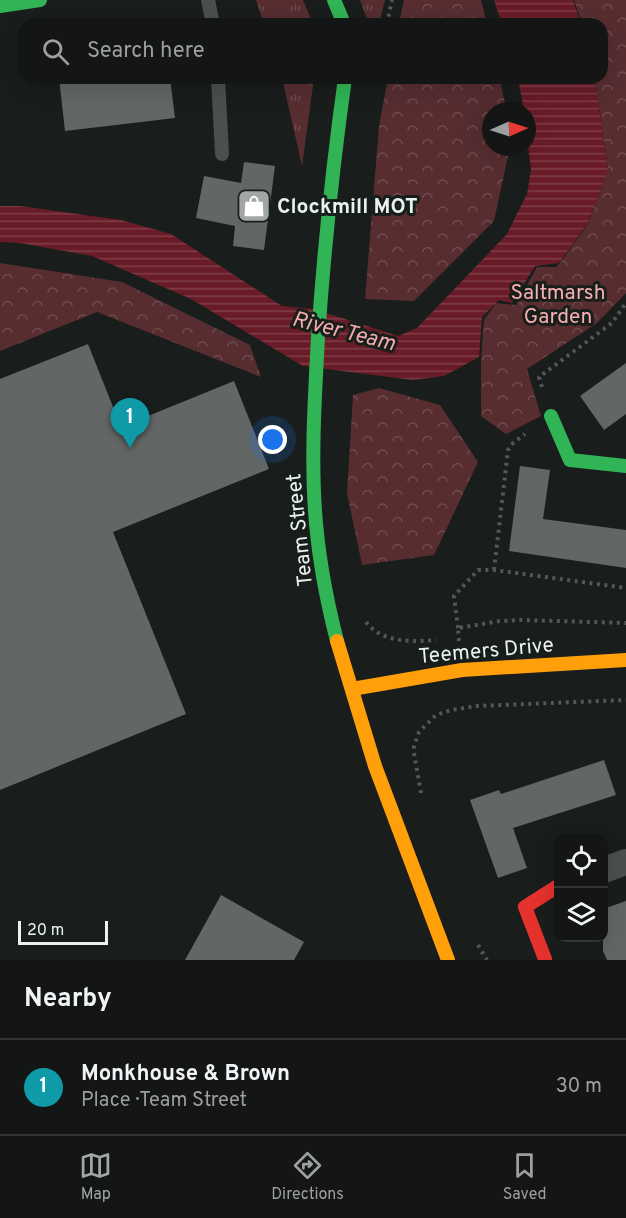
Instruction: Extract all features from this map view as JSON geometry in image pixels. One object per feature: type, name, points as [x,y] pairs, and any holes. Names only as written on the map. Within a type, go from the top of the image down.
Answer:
[{"type":"street","points":[[0,6],[40,0]]},
{"type":"street","points":[[334,0],[342,18]]},
{"type":"street","name":"Team Street","points":[[344,84],[324,248],[314,408],[315,527],[331,616],[352,690],[382,785],[448,960]]},
{"type":"street","points":[[551,416],[570,460],[626,466]]},
{"type":"street","name":"Teemers Drive","points":[[352,690],[462,670],[626,660]]},
{"type":"street","points":[[608,868],[626,862]]},
{"type":"street","points":[[545,959],[525,907],[555,888]]},
{"type":"lane","points":[[208,0],[212,18]]},
{"type":"lane","points":[[218,84],[222,154]]},
{"type":"path","points":[[388,18],[392,0]]},
{"type":"path","points":[[494,570],[508,450],[513,443],[551,416],[539,377],[612,323],[626,303]]},
{"type":"path","points":[[448,639],[459,637],[456,592],[478,570],[494,570],[626,588]]},
{"type":"path","points":[[363,618],[369,626],[389,637],[415,642],[437,640]]},
{"type":"path","points":[[458,628],[521,620],[626,622]]},
{"type":"path","points":[[423,803],[414,746],[419,732],[436,715],[477,706],[626,700]]},
{"type":"path","points":[[476,941],[487,960]]},
{"type":"green space","points":[[256,0],[303,0],[310,18],[262,18]]},
{"type":"green space","points":[[360,0],[385,0],[380,18],[367,18]]},
{"type":"green space","points":[[404,0],[481,0],[486,18],[400,18]]},
{"type":"green space","name":"Saltmarsh Garden","points":[[574,0],[626,0],[626,293],[597,323],[527,369],[541,416],[506,434],[481,416],[484,320],[496,303],[516,305],[537,267],[557,267],[588,224],[608,169],[596,84],[608,84],[608,18],[580,18]]},
{"type":"green space","points":[[283,84],[313,84],[302,166]]},
{"type":"green space","points":[[387,84],[500,84],[505,102],[482,102],[482,156],[508,156],[494,221],[414,301],[365,299],[379,126]]},
{"type":"green space","points":[[0,263],[122,282],[250,345],[261,377],[97,312],[0,351]]},
{"type":"green space","points":[[379,388],[440,405],[478,462],[434,555],[362,565],[347,493],[353,395]]},
{"type":"water","points":[[494,0],[573,0],[579,18],[500,18]]},
{"type":"water","name":"River Team","points":[[519,84],[596,84],[608,170],[588,223],[559,263],[535,266],[512,303],[499,300],[482,317],[479,357],[444,376],[413,380],[303,366],[191,299],[92,256],[20,243],[0,242],[0,206],[20,206],[121,220],[171,234],[282,306],[314,309],[398,336],[417,328],[507,234],[527,194],[531,170],[529,156],[536,156],[536,102],[522,102]]},
{"type":"building","points":[[60,84],[171,84],[175,118],[65,131]]},
{"type":"building","name":"Clockmill MOT","points":[[244,162],[275,166],[264,250],[233,246],[235,226],[196,218],[204,176],[241,183]]},
{"type":"building","points":[[88,344],[121,427],[234,381],[269,469],[113,532],[186,714],[0,790],[0,379]]},
{"type":"building","points":[[626,363],[626,414],[604,430],[580,396]]},
{"type":"building","points":[[520,466],[550,470],[543,519],[626,530],[626,568],[509,551]]},
{"type":"building","points":[[604,760],[616,795],[513,828],[527,868],[498,878],[470,800],[499,790],[501,794]]},
{"type":"building","points":[[221,895],[304,942],[294,960],[185,960]]},
{"type":"building","points":[[626,901],[626,960],[607,960],[603,951],[603,942],[608,942],[608,907]]},
{"type":"traffic: fast","points":[[0,6],[40,0]]},
{"type":"traffic: fast","points":[[334,0],[342,18]]},
{"type":"traffic: fast","points":[[337,641],[318,544],[313,446],[323,272],[344,84]]},
{"type":"traffic: fast","points":[[551,416],[570,460],[626,466]]},
{"type":"traffic: slow","points":[[337,641],[375,766],[448,960]]},
{"type":"traffic: slow","points":[[352,689],[462,670],[626,660]]},
{"type":"traffic: jam","points":[[545,959],[525,907],[555,888]]},
{"type":"place","name":"Clockmill MOT","points":[[254,206]]},
{"type":"place","name":"Monkhouse & Brown","points":[[130,448]]}]
